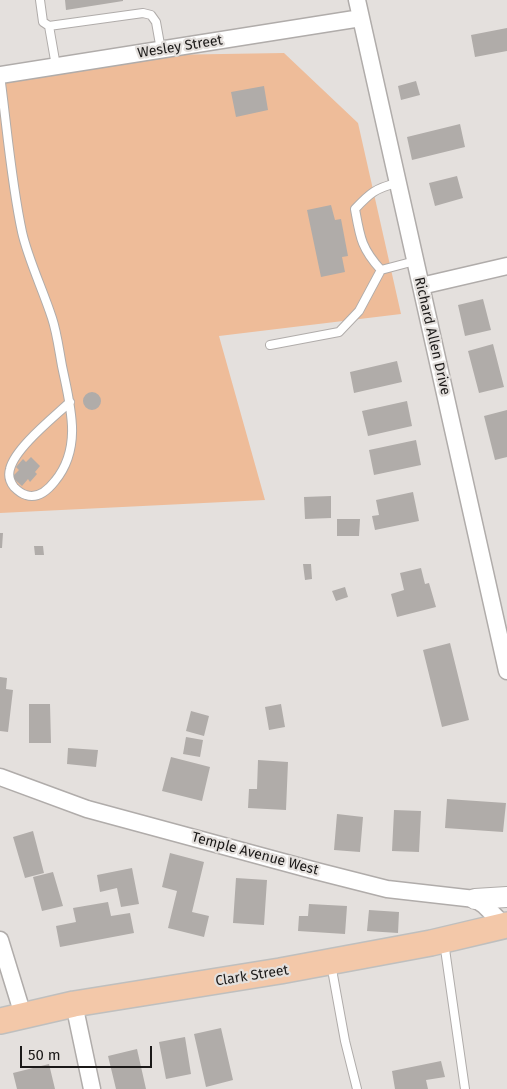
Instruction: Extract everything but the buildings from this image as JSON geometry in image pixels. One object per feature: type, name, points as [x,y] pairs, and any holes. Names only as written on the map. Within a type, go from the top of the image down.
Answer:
[{"type":"main road","name":"Clark Street","points":[[12,1018],[74,1004],[330,962],[444,940],[505,925]]},
{"type":"street","name":"Richard Allen Drive","points":[[357,0],[507,671]]},
{"type":"street","name":"Wesley Street","points":[[0,75],[361,18]]},
{"type":"street","points":[[420,286],[507,266]]},
{"type":"street","name":"Temple Avenue West","points":[[0,777],[87,809],[316,871],[387,889],[475,899]]},
{"type":"street","points":[[475,899],[507,897]]},
{"type":"street","points":[[475,899],[505,925]]},
{"type":"street","points":[[0,940],[12,1018]]},
{"type":"street","points":[[74,1004],[92,1089]]},
{"type":"lane","points":[[40,0],[43,22],[49,26],[143,13],[151,15],[156,22],[161,50]]},
{"type":"lane","points":[[49,26],[56,66]]},
{"type":"lane","points":[[0,75],[21,226],[53,320],[70,402],[73,433],[70,452],[57,478],[47,490],[34,496],[26,495],[19,491],[9,478],[9,471],[13,461],[23,447],[70,402]]},
{"type":"lane","points":[[381,270],[368,256],[360,238],[355,209],[379,187],[398,183]]},
{"type":"lane","points":[[270,345],[340,332],[359,311],[381,270],[415,261]]},
{"type":"lane","points":[[444,940],[465,1089]]},
{"type":"lane","points":[[330,962],[343,1032],[357,1089]]},
{"type":"shaded area","points":[[284,53],[358,123],[401,314],[219,336],[265,500],[0,513],[0,76],[161,55]]}]
